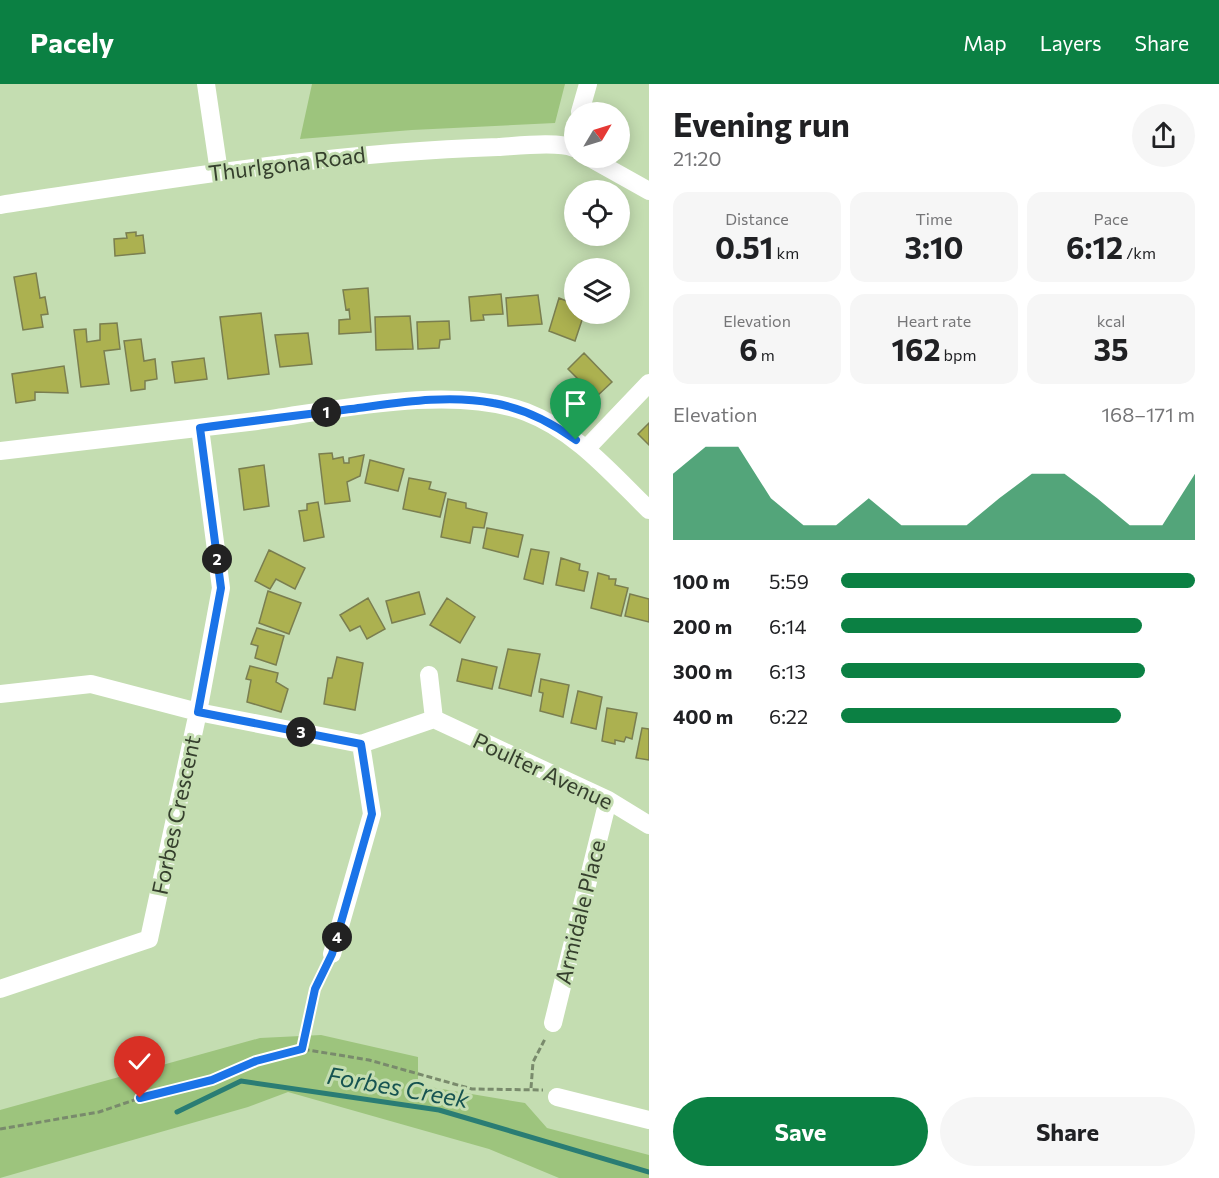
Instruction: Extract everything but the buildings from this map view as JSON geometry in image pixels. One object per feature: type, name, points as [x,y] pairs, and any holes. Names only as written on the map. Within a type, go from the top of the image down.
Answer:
[{"type":"street","points":[[206,84],[219,172]]},
{"type":"street","points":[[583,102],[588,84]]},
{"type":"street","name":"Thurlgona Road","points":[[0,205],[219,172],[345,156],[450,148],[564,143]]},
{"type":"street","points":[[608,168],[649,191]]},
{"type":"street","points":[[586,448],[649,383]]},
{"type":"street","points":[[0,451],[394,403],[472,400],[526,412],[553,425],[586,448],[649,510]]},
{"type":"street","name":"Forbes Crescent","points":[[0,989],[149,939],[198,712],[221,588],[200,428]]},
{"type":"street","points":[[0,694],[91,684],[198,712],[361,744],[434,719],[429,675]]},
{"type":"street","name":"Poulter Avenue","points":[[434,719],[608,800],[649,825]]},
{"type":"street","points":[[332,954],[372,814],[361,744]]},
{"type":"street","name":"Armidale Place","points":[[553,1023],[608,800]]},
{"type":"street","points":[[557,1097],[649,1120]]},
{"type":"path","points":[[302,1049],[315,989],[332,954]]},
{"type":"path","points":[[531,1088],[533,1062],[553,1023]]},
{"type":"path","points":[[0,1129],[99,1112],[140,1098],[212,1080],[256,1061],[302,1049],[369,1060],[472,1089],[517,1091],[531,1088],[548,1090],[557,1097]]},
{"type":"green space","points":[[312,84],[565,84],[555,123],[412,130],[300,139]]},
{"type":"green space","points":[[321,1035],[418,1057],[418,1085],[525,1103],[547,1128],[649,1155],[649,1178],[559,1178],[489,1149],[288,1092],[248,1107],[0,1178],[0,1110],[260,1038]]},
{"type":"waterway","name":"Forbes Creek","points":[[177,1112],[241,1081],[439,1110],[649,1172]]},
{"type":"route","points":[[140,1098],[212,1080],[256,1061],[302,1049],[315,989],[332,954],[372,814],[361,744],[198,712],[221,588],[200,428],[394,403],[472,400],[526,412],[553,425],[576,440]]}]
